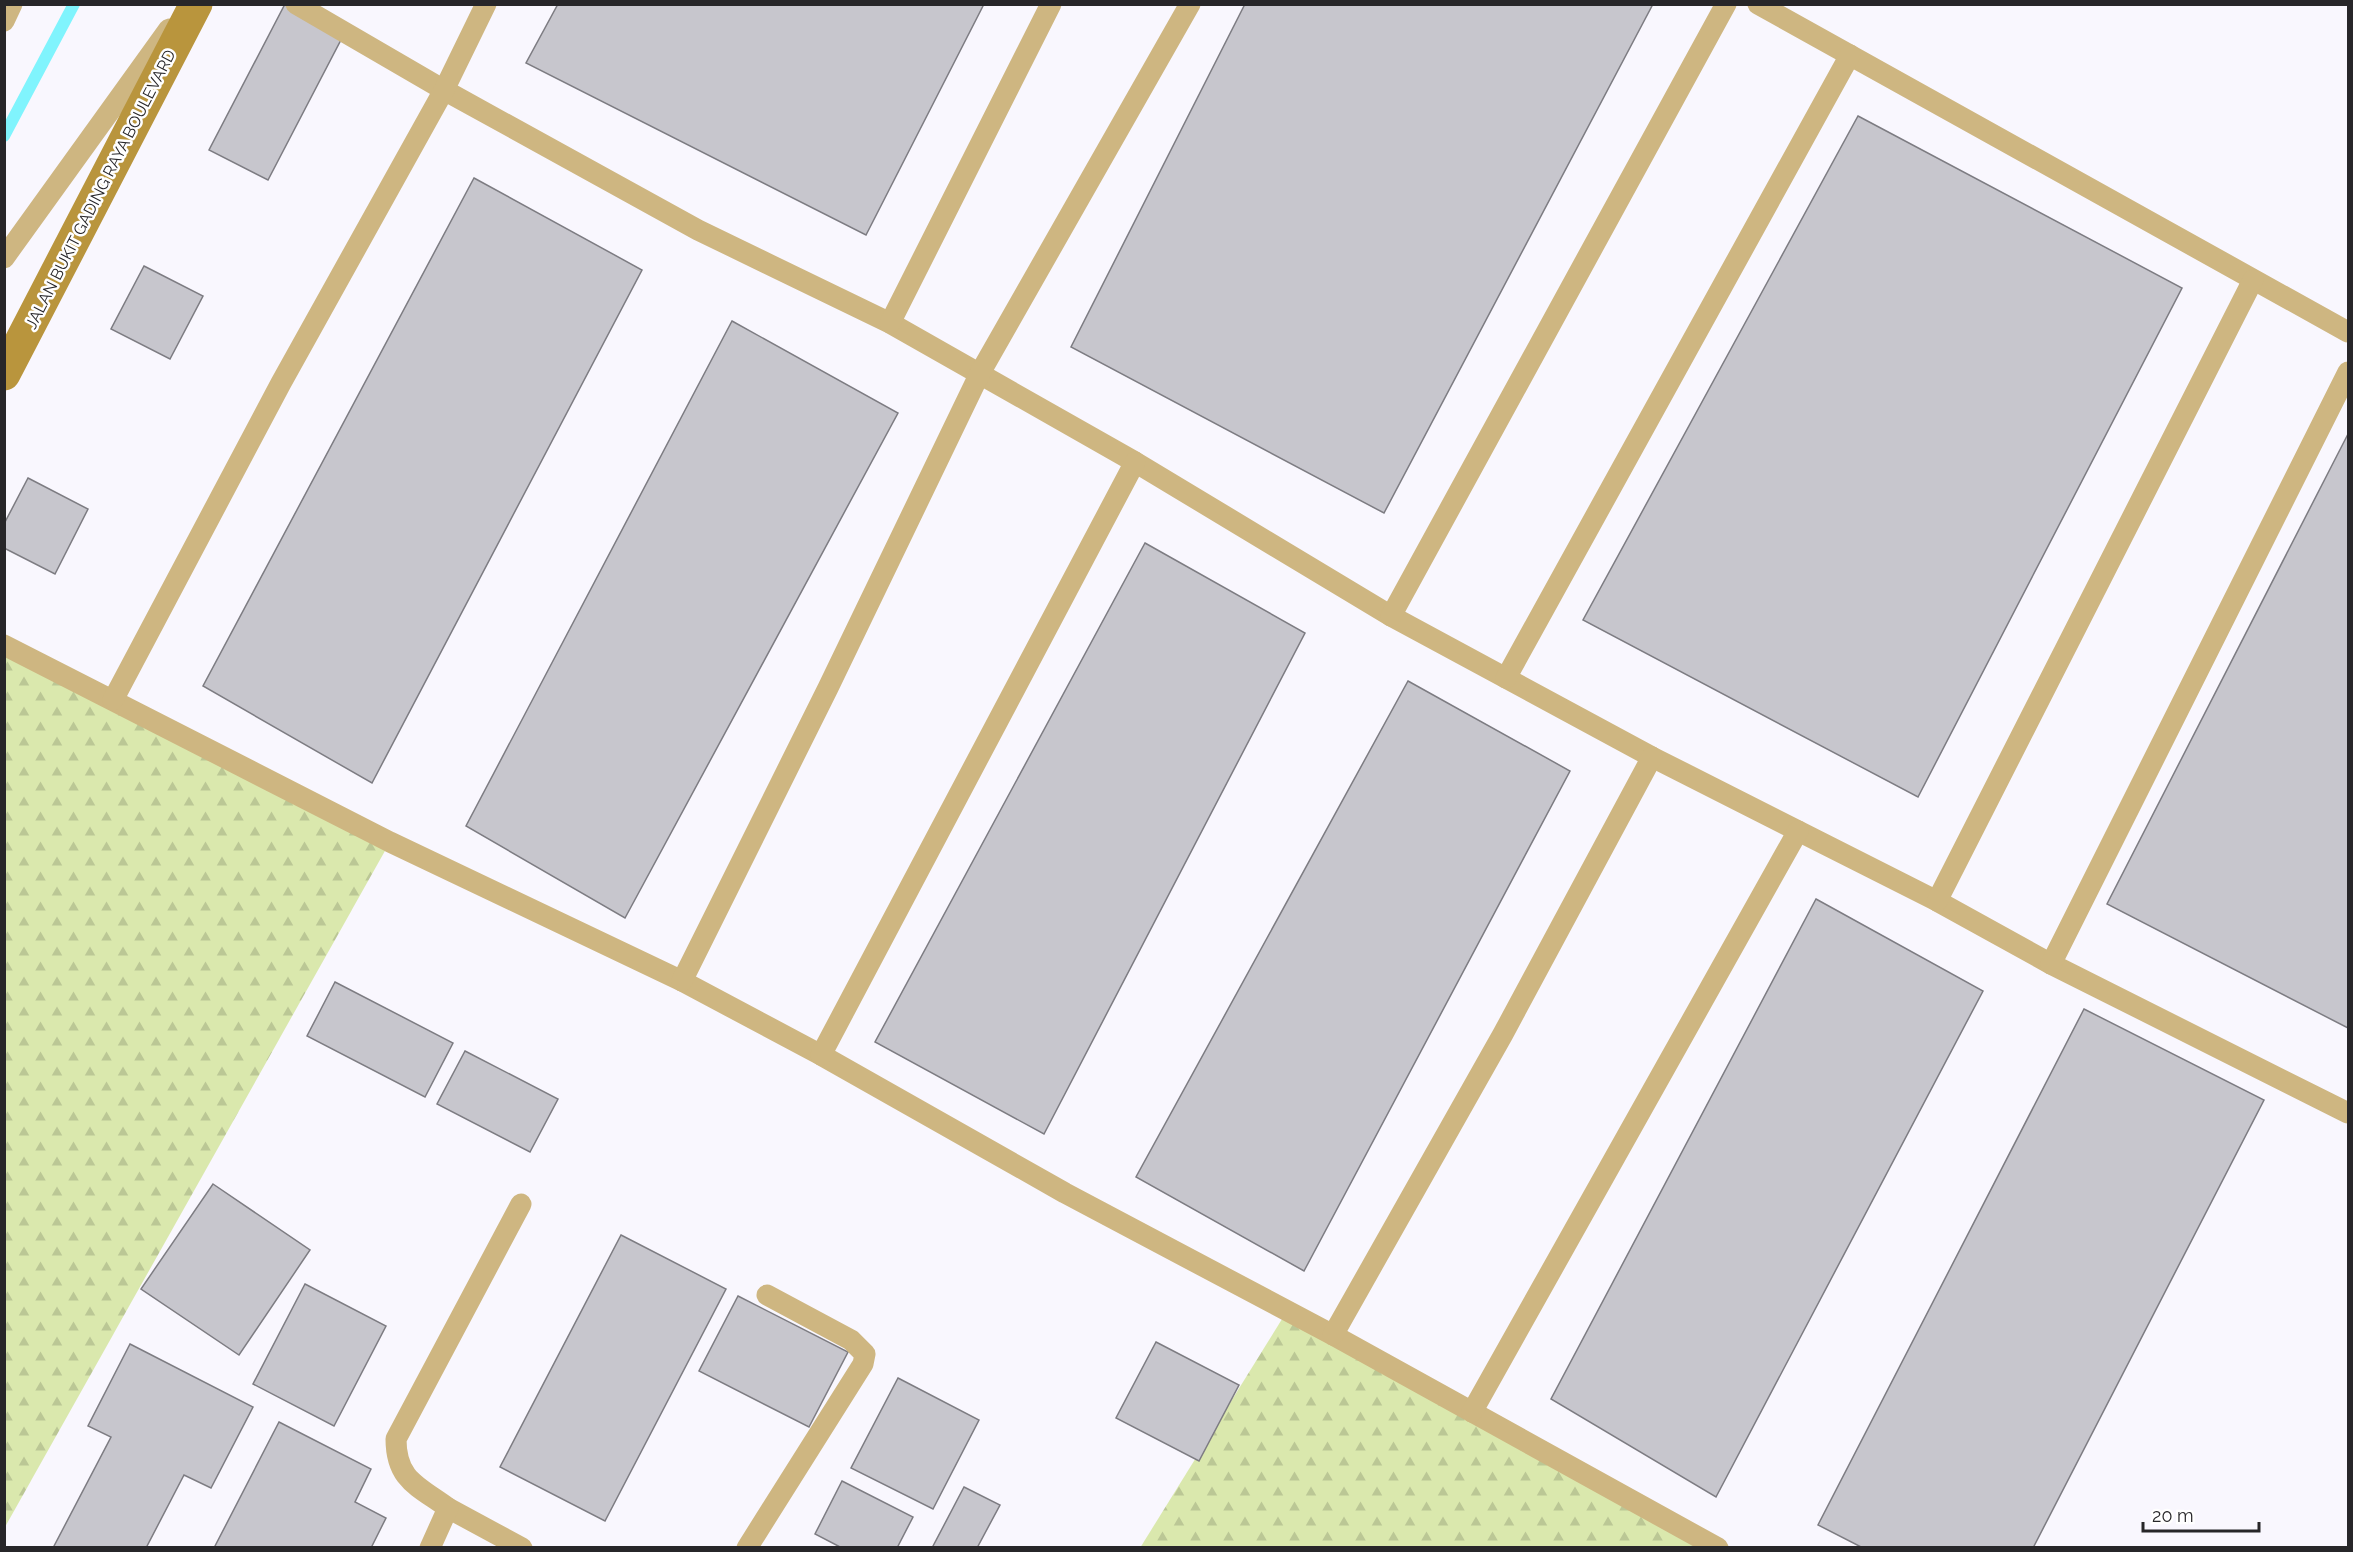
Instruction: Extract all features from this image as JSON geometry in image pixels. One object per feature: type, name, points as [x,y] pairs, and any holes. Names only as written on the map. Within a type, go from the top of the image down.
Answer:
[{"type":"street","name":"JALAN BUKIT GADING RAYA BOULEVARD","points":[[4,374],[195,4]]},
{"type":"lane","points":[[4,21],[12,4]]},
{"type":"lane","points":[[4,258],[187,4]]},
{"type":"lane","points":[[296,4],[444,90],[698,230],[890,323],[1134,462],[1391,616],[1652,757],[1937,901],[2051,964],[2349,1113]]},
{"type":"lane","points":[[113,700],[281,383],[444,90],[486,4]]},
{"type":"lane","points":[[890,323],[1051,4]]},
{"type":"lane","points":[[682,981],[980,373],[1190,4]]},
{"type":"lane","points":[[1391,616],[1726,4]]},
{"type":"lane","points":[[1758,4],[2349,333]]},
{"type":"lane","points":[[1506,678],[1850,55]]},
{"type":"lane","points":[[1937,901],[2253,280]]},
{"type":"lane","points":[[2051,964],[2349,372]]},
{"type":"lane","points":[[821,1055],[1134,462]]},
{"type":"lane","points":[[4,645],[390,842],[682,981],[821,1055],[1065,1193],[1332,1335],[1718,1548]]},
{"type":"lane","points":[[1332,1335],[1503,1034],[1652,757]]},
{"type":"lane","points":[[1472,1412],[1798,831]]},
{"type":"lane","points":[[521,1204],[396,1439],[396,1456],[403,1474],[447,1508],[522,1548]]},
{"type":"lane","points":[[747,1548],[863,1364],[865,1354],[850,1340],[767,1295]]},
{"type":"lane","points":[[430,1548],[447,1508]]},
{"type":"green space","points":[[5,646],[390,842],[5,1527]]},
{"type":"green space","points":[[1287,1311],[1717,1548],[1140,1548]]},
{"type":"building","points":[[285,4],[344,34],[268,180],[209,150]]},
{"type":"building","points":[[558,4],[984,4],[866,235],[526,63]]},
{"type":"building","points":[[1245,4],[1653,4],[1384,513],[1071,347]]},
{"type":"building","points":[[1858,116],[2182,288],[1918,797],[1583,620]]},
{"type":"building","points":[[474,178],[642,270],[372,783],[203,686]]},
{"type":"building","points":[[144,266],[203,296],[170,359],[111,329]]},
{"type":"building","points":[[732,321],[898,413],[625,918],[466,826]]},
{"type":"building","points":[[2348,434],[2348,1028],[2107,904]]},
{"type":"building","points":[[28,478],[88,509],[55,574],[4,548],[4,524]]},
{"type":"building","points":[[1145,543],[1305,633],[1044,1134],[875,1042]]},
{"type":"building","points":[[1408,681],[1570,771],[1304,1271],[1136,1177]]},
{"type":"building","points":[[1816,899],[1983,991],[1716,1497],[1551,1399]]},
{"type":"building","points":[[335,982],[453,1043],[425,1097],[307,1036]]},
{"type":"building","points":[[2084,1009],[2264,1100],[2033,1548],[1863,1548],[1818,1525]]},
{"type":"building","points":[[465,1051],[558,1099],[530,1152],[437,1104]]},
{"type":"building","points":[[213,1184],[310,1250],[239,1355],[141,1289]]},
{"type":"building","points":[[621,1235],[726,1289],[605,1521],[500,1467]]},
{"type":"building","points":[[305,1284],[386,1326],[334,1426],[253,1384]]},
{"type":"building","points":[[738,1296],[848,1352],[809,1427],[699,1371]]},
{"type":"building","points":[[1156,1342],[1239,1385],[1199,1461],[1116,1418]]},
{"type":"building","points":[[130,1344],[253,1407],[211,1488],[184,1475],[146,1548],[53,1548],[111,1437],[88,1426]]},
{"type":"building","points":[[898,1378],[979,1420],[933,1509],[851,1468]]},
{"type":"building","points":[[279,1422],[371,1469],[355,1502],[386,1518],[371,1548],[214,1548]]},
{"type":"building","points":[[842,1481],[913,1517],[897,1548],[842,1548],[815,1534]]},
{"type":"building","points":[[964,1487],[1000,1505],[977,1548],[932,1548]]},
{"type":"waterway","points":[[4,136],[74,4]]}]
